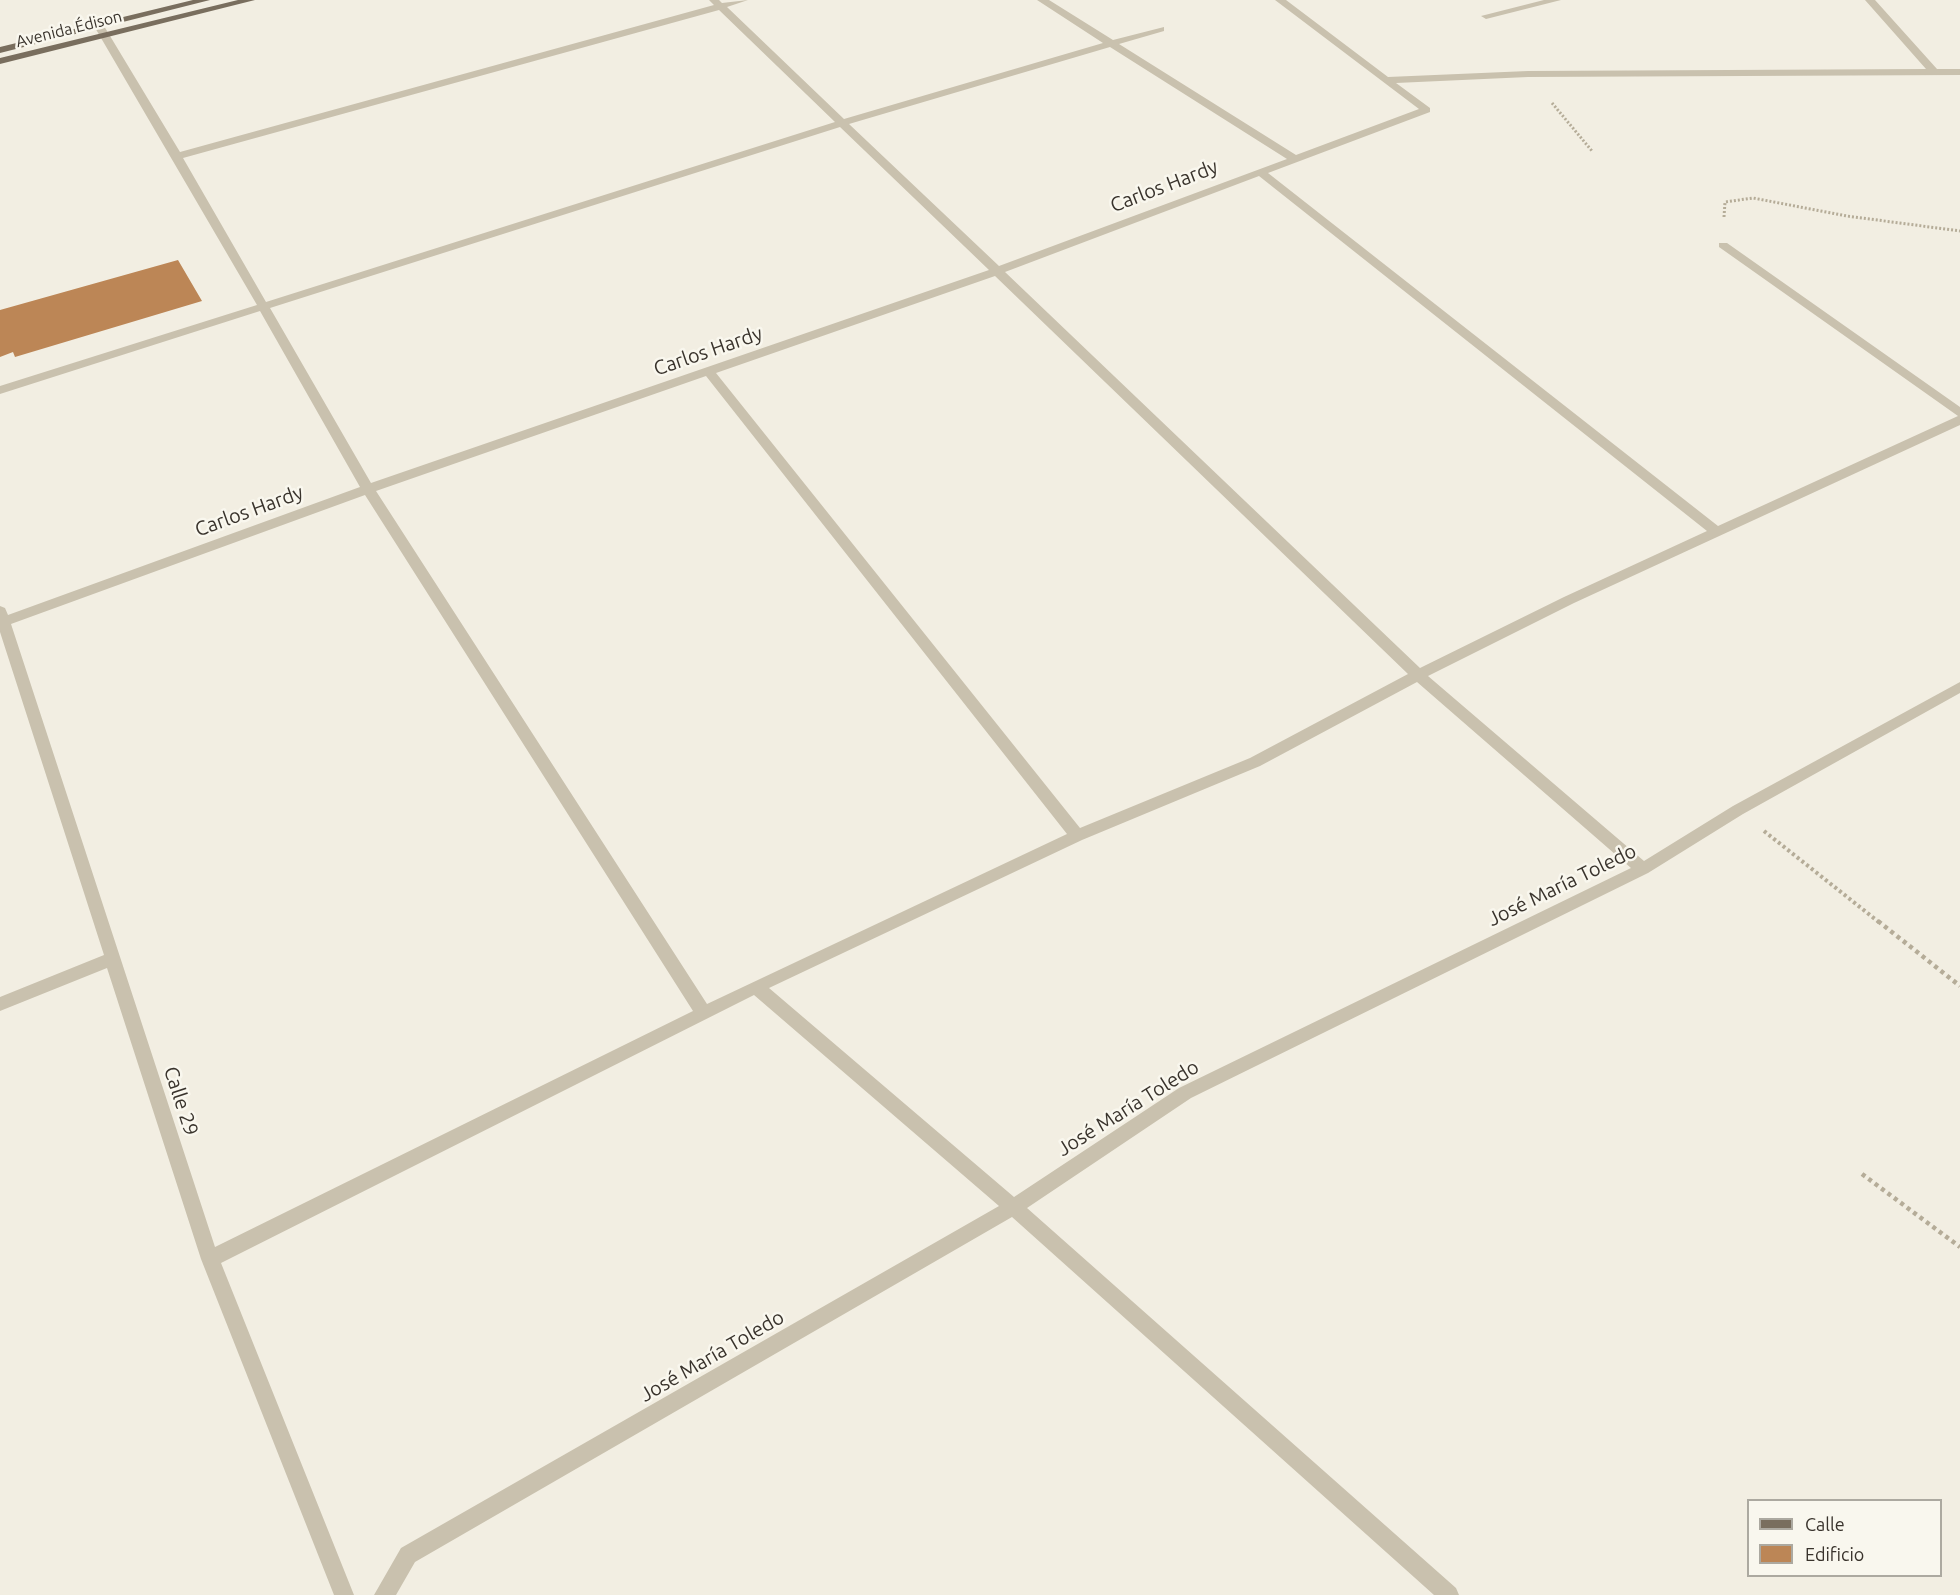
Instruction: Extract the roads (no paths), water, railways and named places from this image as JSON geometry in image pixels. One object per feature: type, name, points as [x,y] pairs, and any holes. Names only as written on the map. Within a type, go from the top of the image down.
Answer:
[{"type":"main road","name":"Avenida Édison","points":[[0,61],[205,0]]},
{"type":"main road","name":"Avenida Édison","points":[[0,50],[250,0]]},
{"type":"street","points":[[177,156],[717,3],[743,0]]},
{"type":"street","points":[[1042,0],[1293,158]]},
{"type":"street","points":[[1280,0],[1387,80],[1528,75],[1960,72]]},
{"type":"street","points":[[1486,16],[1556,0]]},
{"type":"street","points":[[1870,0],[1933,71]]},
{"type":"street","points":[[717,3],[1419,675],[1643,869]]},
{"type":"street","points":[[0,390],[841,123],[1161,29]]},
{"type":"street","points":[[102,31],[177,156],[368,489],[703,1012]]},
{"type":"street","name":"Carlos Hardy","points":[[2,619],[368,489],[997,271],[1426,110],[1387,80]]},
{"type":"street","points":[[1259,171],[1716,531]]},
{"type":"street","points":[[1723,245],[1960,413]]},
{"type":"street","points":[[709,372],[1077,836]]},
{"type":"street","points":[[210,1259],[703,1012],[1077,836],[1255,762],[1419,675],[1569,600],[1960,420]]},
{"type":"street","name":"Calle 29","points":[[2,619],[210,1259],[344,1595]]},
{"type":"street","name":"José María Toledo","points":[[384,1595],[408,1555],[1013,1207],[1185,1093],[1643,869],[1738,810],[1960,687]]},
{"type":"street","points":[[0,1004],[114,958]]},
{"type":"street","points":[[756,987],[1013,1207],[1449,1595]]}]
